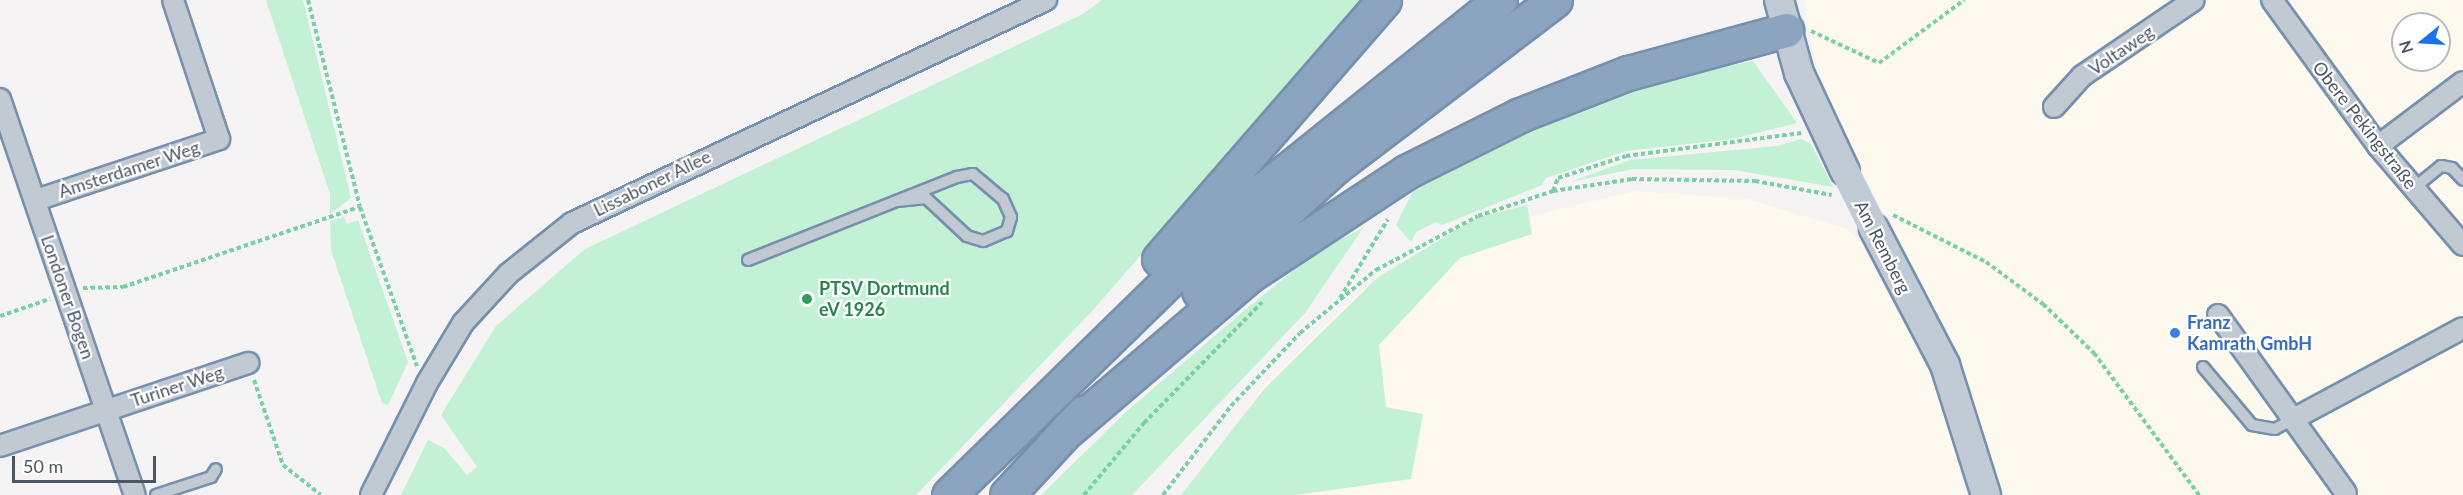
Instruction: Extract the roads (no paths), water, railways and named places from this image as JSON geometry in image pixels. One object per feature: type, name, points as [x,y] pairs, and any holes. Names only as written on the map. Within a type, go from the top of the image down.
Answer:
[{"type":"highway","points":[[977,465],[1040,387],[1199,215],[1384,0]]},
{"type":"highway","points":[[949,495],[977,465],[1260,192],[1500,0]]},
{"type":"highway","points":[[1007,495],[1208,282],[1336,166],[1555,0]]},
{"type":"highway","points":[[1069,429],[1250,275],[1406,172],[1520,115],[1610,80],[1789,19]]},
{"type":"street","name":"Amsterdamer Weg","points":[[36,200],[219,139],[173,0]]},
{"type":"street","name":"Lissaboner Allee","points":[[371,495],[427,383],[463,324],[508,274],[572,222],[1046,0]]},
{"type":"street","name":"Voltaweg","points":[[2054,107],[2082,76],[2194,0]]},
{"type":"street","name":"Obere Pekingstraße","points":[[2272,0],[2378,146],[2463,245]]},
{"type":"street","name":"Am Remberg","points":[[1789,19],[1809,98],[1845,185],[1881,221],[1945,365],[1986,495]]},
{"type":"street","points":[[2378,146],[2463,82]]},
{"type":"street","name":"Londoner Bogen","points":[[0,99],[135,495]]},
{"type":"street","points":[[2218,315],[2297,417],[2346,493]]},
{"type":"street","points":[[2297,417],[2463,328]]},
{"type":"street","name":"Turiner Weg","points":[[0,446],[248,363]]},
{"type":"lane","points":[[2414,188],[2441,165],[2452,168],[2463,180]]},
{"type":"lane","points":[[748,260],[897,201],[973,174],[1003,199],[1011,217],[1007,231],[983,241],[967,236],[926,198],[897,201]]},
{"type":"lane","points":[[2203,367],[2252,425],[2275,429],[2297,417]]},
{"type":"lane","points":[[156,495],[211,477],[216,469]]},
{"type":"place","name":"PTSV Dortmund eV 1926","points":[[807,299]]},
{"type":"place","name":"Franz Kamrath GmbH","points":[[2175,333]]}]
